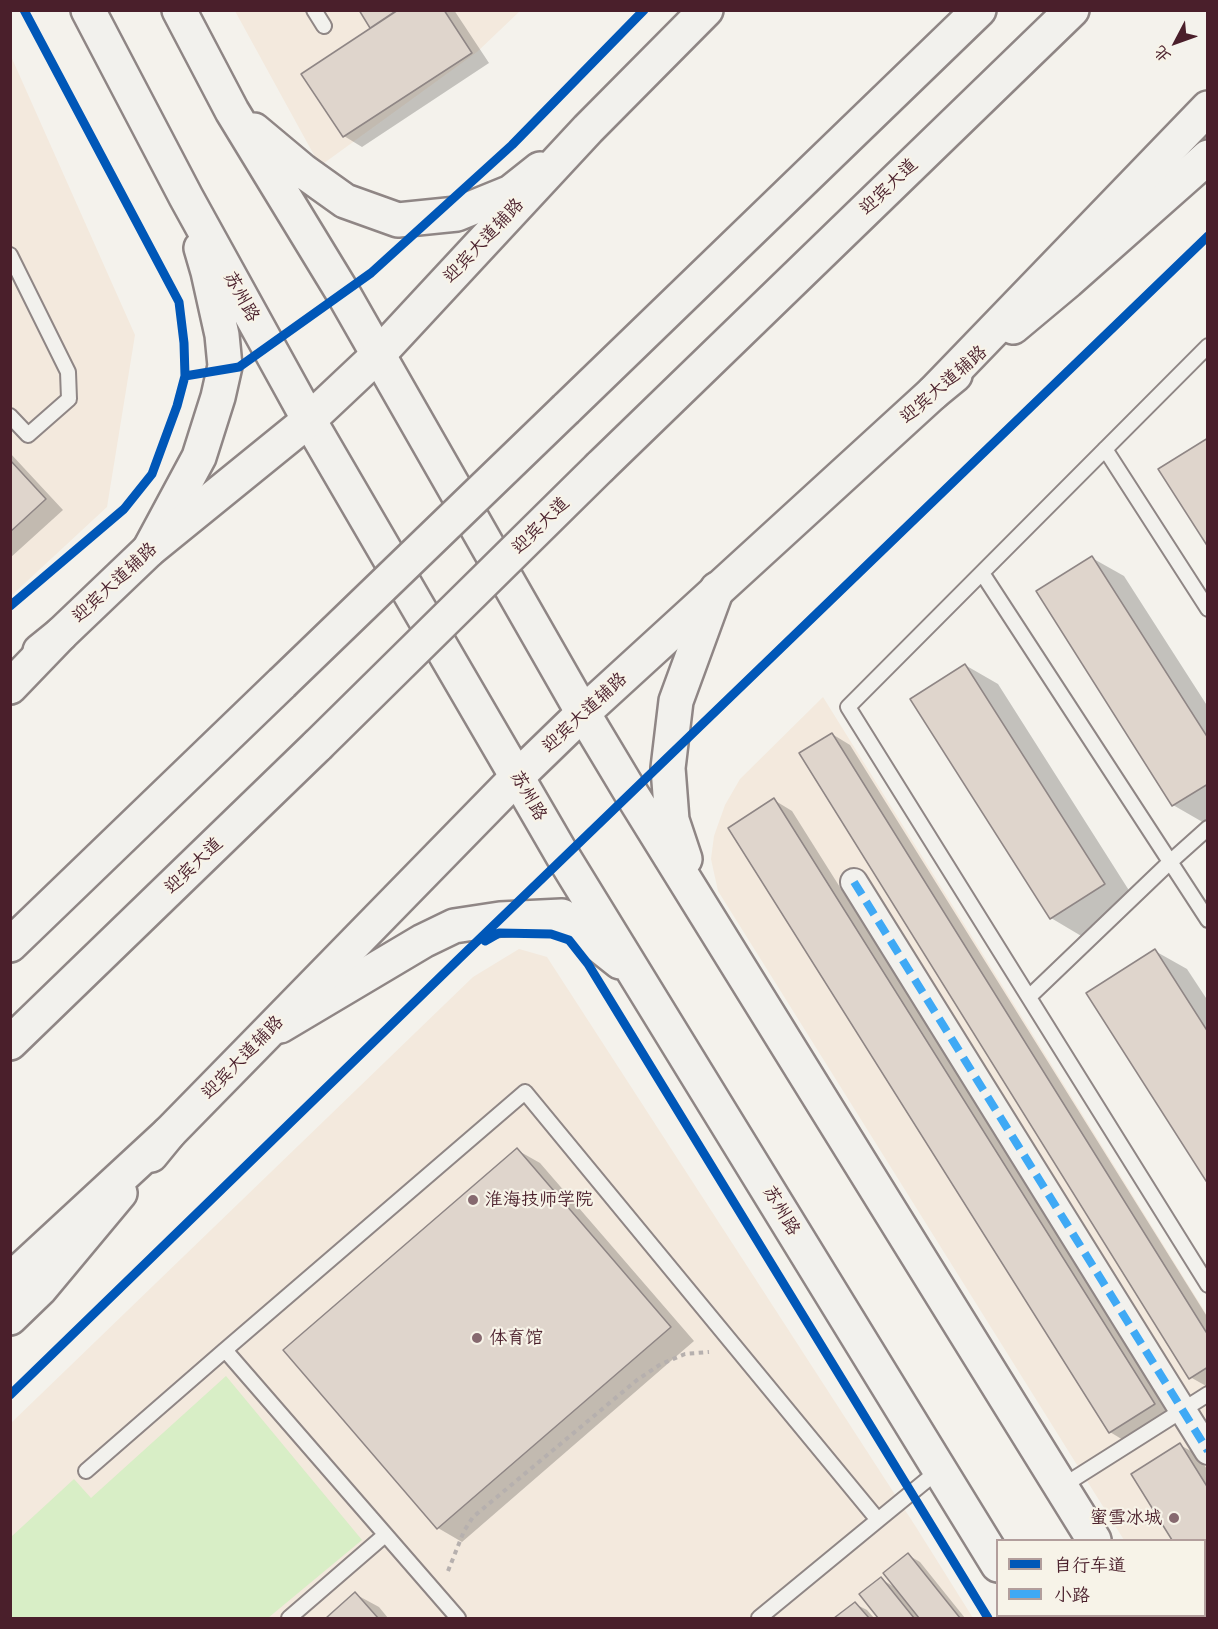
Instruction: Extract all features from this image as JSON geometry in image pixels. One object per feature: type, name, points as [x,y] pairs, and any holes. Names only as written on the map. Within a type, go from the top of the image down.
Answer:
[{"type":"main road","name":"苏州路","points":[[88,10],[186,197],[309,420],[564,858],[996,1562]]},
{"type":"main road","points":[[178,10],[232,111],[343,293],[583,713],[1093,1539]]},
{"type":"main road","name":"迎宾大道辅路","points":[[10,676],[62,634],[149,550],[309,420],[378,355],[588,129],[706,10]]},
{"type":"main road","points":[[10,945],[978,10]]},
{"type":"main road","name":"迎宾大道","points":[[10,1043],[1072,10]]},
{"type":"main road","points":[[933,393],[1208,108]]},
{"type":"main road","points":[[232,111],[303,171],[345,201],[398,220],[457,214],[511,192],[588,129]]},
{"type":"main road","name":"迎宾大道辅路","points":[[10,1318],[40,1289],[169,1133],[517,777],[583,713],[933,393],[1068,281],[1208,157]]},
{"type":"main road","points":[[149,550],[199,457],[225,366],[222,335],[208,272],[186,197]]},
{"type":"main road","points":[[699,903],[672,820],[668,768],[676,701],[717,590]]},
{"type":"main road","points":[[10,687],[62,634]]},
{"type":"main road","points":[[263,1037],[423,940],[454,926],[500,919],[562,916],[638,977]]},
{"type":"main road","points":[[10,1280],[169,1133]]},
{"type":"street","points":[[854,882],[1208,1452]]},
{"type":"lane","points":[[314,10],[324,26]]},
{"type":"lane","points":[[10,255],[68,372],[69,399],[28,435],[10,416]]},
{"type":"lane","points":[[1208,346],[848,707],[1208,1285]]},
{"type":"lane","points":[[1105,449],[1208,609]]},
{"type":"lane","points":[[982,573],[1208,920]]},
{"type":"lane","points":[[1029,998],[1208,828]]},
{"type":"lane","points":[[86,1471],[525,1092],[878,1520]]},
{"type":"lane","points":[[225,1350],[458,1618]]},
{"type":"lane","points":[[1061,1487],[1208,1394]]},
{"type":"lane","points":[[759,1618],[940,1470]]},
{"type":"lane","points":[[289,1618],[385,1535]]},
{"type":"path","points":[[440,1598],[454,1554],[472,1517],[637,1380],[661,1364],[685,1354],[738,1350]]},
{"type":"shaded area","points":[[235,11],[520,11],[477,52],[320,166]]},
{"type":"shaded area","points":[[10,54],[135,335],[107,507],[11,596]]},
{"type":"shaded area","points":[[823,697],[1207,1315],[1207,1618],[1172,1617],[1206,1617],[1206,1539],[1123,1539],[718,891],[711,859],[714,836],[725,805],[740,779]]},
{"type":"shaded area","name":"淮海技师学院","points":[[519,949],[547,957],[973,1618],[11,1618],[11,1423],[473,977]]},
{"type":"green space","points":[[226,1376],[362,1540],[268,1618],[11,1618],[11,1537],[74,1479],[91,1498]]},
{"type":"building","points":[[359,10],[397,10],[370,28]]},
{"type":"building","points":[[398,10],[444,10],[472,53],[343,137],[301,74]]},
{"type":"building","points":[[1208,438],[1208,547],[1158,469]]},
{"type":"building","points":[[10,460],[46,499],[10,532]]},
{"type":"building","points":[[1092,556],[1208,738],[1208,784],[1172,806],[1036,591]]},
{"type":"building","points":[[965,664],[1105,884],[1050,919],[910,699]]},
{"type":"building","points":[[832,733],[1208,1335],[1208,1367],[1189,1379],[799,753]]},
{"type":"building","points":[[774,798],[1155,1404],[1109,1433],[728,828]]},
{"type":"building","points":[[1155,949],[1208,1032],[1208,1184],[1086,993]]},
{"type":"building","name":"体育馆","points":[[517,1148],[671,1327],[437,1529],[283,1350]]},
{"type":"building","points":[[1180,1443],[1208,1488],[1208,1598],[1206,1596],[1206,1539],[1171,1539],[1131,1474]]},
{"type":"building","points":[[908,1553],[960,1618],[919,1618],[883,1573]]},
{"type":"building","points":[[881,1577],[914,1618],[878,1618],[859,1594]]},
{"type":"building","points":[[355,1592],[378,1618],[326,1618]]},
{"type":"building","points":[[855,1602],[869,1618],[834,1618]]},
{"type":"marked path","points":[[854,882],[1208,1451]]},
{"type":"cycle path","points":[[24,10],[179,302],[185,376]]},
{"type":"cycle path","points":[[10,606],[124,509],[152,474],[177,406],[185,376],[239,367],[371,273],[512,145],[644,10]]},
{"type":"cycle path","points":[[10,1395],[1208,236]]},
{"type":"cycle path","points":[[485,941],[499,933],[551,934],[569,940],[588,964],[988,1618]]},
{"type":"place","name":"淮海技师学院","points":[[473,1200]]},
{"type":"place","name":"体育馆","points":[[477,1338]]},
{"type":"place","name":"蜜雪冰城","points":[[1174,1518]]}]
